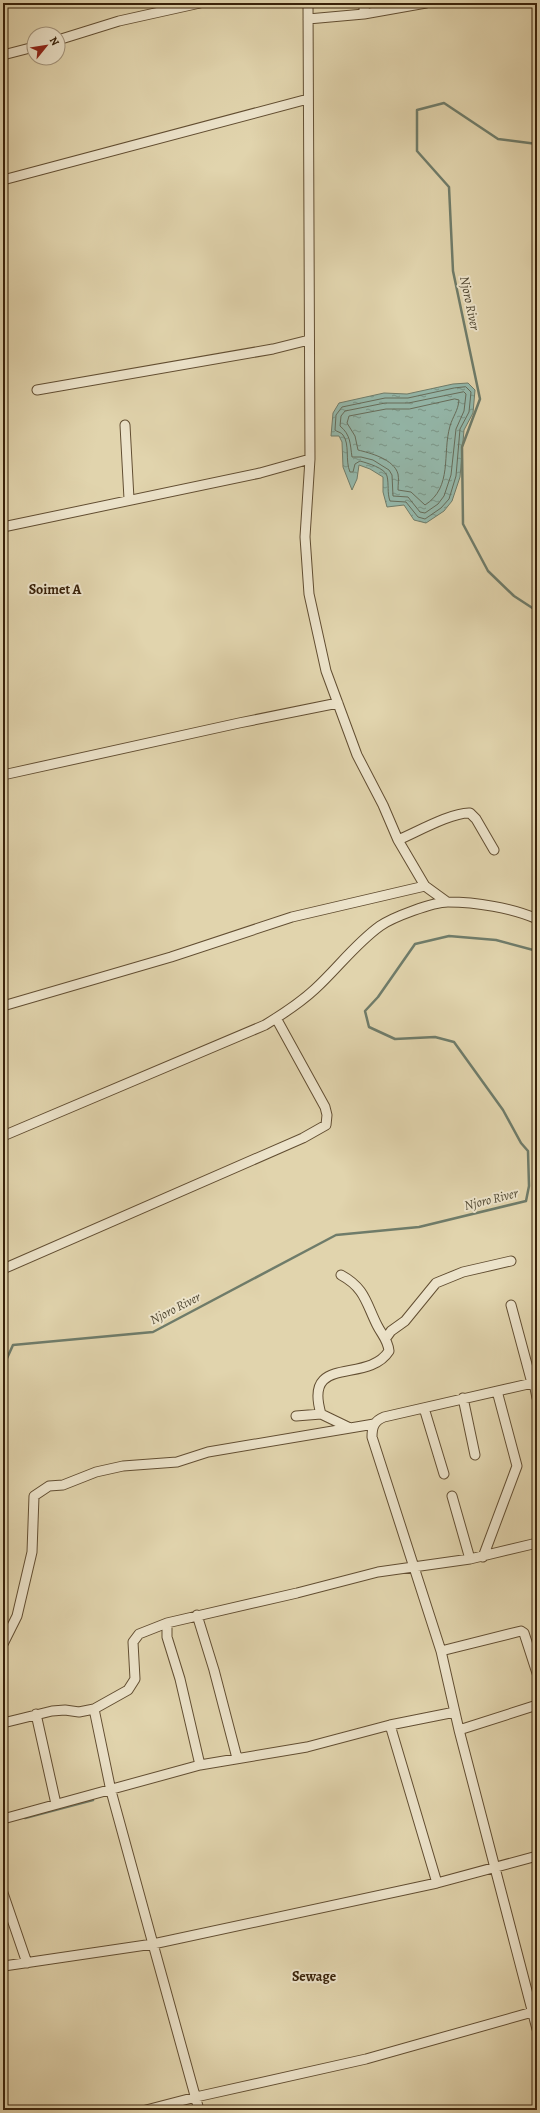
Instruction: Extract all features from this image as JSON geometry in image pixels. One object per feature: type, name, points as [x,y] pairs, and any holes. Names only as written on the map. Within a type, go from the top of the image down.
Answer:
[{"type":"street","points":[[66,38],[119,21],[185,5],[200,3]]},
{"type":"street","points":[[308,3],[310,459],[305,537],[309,594],[326,671],[357,755],[383,805],[398,840],[425,886],[447,902]]},
{"type":"street","points":[[364,3],[364,14]]},
{"type":"street","points":[[308,19],[364,14],[426,3]]},
{"type":"street","points":[[3,55],[26,49]]},
{"type":"street","points":[[3,180],[308,99]]},
{"type":"street","points":[[37,390],[273,349],[309,340]]},
{"type":"street","points":[[125,424],[129,499]]},
{"type":"street","points":[[3,527],[129,499],[260,473],[310,459]]},
{"type":"street","points":[[3,775],[239,723],[338,704]]},
{"type":"street","points":[[398,840],[439,822],[464,813],[470,813],[476,819],[494,850]]},
{"type":"street","points":[[3,1006],[171,957],[292,917],[425,886]]},
{"type":"street","points":[[3,1136],[265,1025],[294,1006],[314,989],[350,953],[381,926],[418,909],[447,902],[500,908],[537,919]]},
{"type":"street","points":[[3,1269],[303,1138],[326,1125],[327,1115],[325,1107],[276,1018]]},
{"type":"street","points":[[386,1338],[391,1331],[405,1321],[436,1283],[463,1272],[511,1260]]},
{"type":"street","points":[[320,1414],[317,1395],[322,1380],[329,1375],[377,1363],[389,1351],[386,1338],[376,1323],[370,1306],[359,1288],[341,1275]]},
{"type":"street","points":[[511,1305],[537,1398]]},
{"type":"street","points":[[3,1644],[17,1616],[32,1552],[34,1496],[40,1490],[49,1486],[63,1485],[96,1472],[123,1466],[177,1462],[208,1452],[348,1427],[374,1424],[384,1417],[497,1390],[534,1383]]},
{"type":"street","points":[[483,1557],[517,1466],[497,1390]]},
{"type":"street","points":[[463,1398],[475,1455]]},
{"type":"street","points":[[424,1408],[444,1474]]},
{"type":"street","points":[[296,1416],[320,1414],[348,1427]]},
{"type":"street","points":[[374,1424],[372,1429],[372,1437],[441,1651],[459,1730],[534,2011],[537,2029]]},
{"type":"street","points":[[452,1496],[470,1560]]},
{"type":"street","points":[[3,1723],[36,1714],[66,1710],[79,1712],[94,1709],[132,1686],[135,1679],[133,1642],[139,1634],[166,1623],[298,1593],[378,1572],[470,1560],[537,1544]]},
{"type":"street","points":[[197,1615],[237,1758]]},
{"type":"street","points":[[166,1623],[167,1637],[180,1679],[200,1765]]},
{"type":"street","points":[[441,1651],[521,1631],[524,1633],[537,1673]]},
{"type":"street","points":[[459,1730],[537,1705]]},
{"type":"street","points":[[94,1709],[111,1791],[199,2110]]},
{"type":"street","points":[[3,1819],[56,1804],[111,1791],[200,1765],[307,1747],[390,1725],[455,1712]]},
{"type":"street","points":[[36,1714],[56,1804]]},
{"type":"street","points":[[390,1725],[437,1883]]},
{"type":"street","points":[[4,1966],[153,1944],[346,1901],[437,1883],[537,1856]]},
{"type":"street","points":[[3,1893],[27,1963]]},
{"type":"street","points":[[146,2110],[196,2097],[366,2059],[534,2011]]},
{"type":"water","points":[[468,383],[475,390],[473,413],[464,430],[460,477],[452,501],[444,511],[426,523],[414,520],[404,505],[387,507],[383,492],[383,477],[370,469],[359,465],[357,479],[352,490],[343,467],[342,442],[339,436],[331,436],[333,413],[339,403],[384,393],[407,394],[453,384]]},
{"type":"waterway","name":"Njoro River","points":[[537,144],[498,139],[444,103],[417,110],[417,151],[449,187],[453,271],[480,399],[462,447],[463,524],[488,571],[514,596],[537,611]]},
{"type":"waterway","name":"Njoro River","points":[[3,1367],[13,1345],[153,1332],[336,1235],[419,1227],[526,1201],[529,1186],[528,1151],[521,1143],[503,1110],[454,1042],[435,1037],[395,1039],[369,1027],[365,1011],[378,997],[415,944],[449,936],[496,940],[537,951]]},
{"type":"waterway","points":[[25,1818],[93,1800]]},
{"type":"district","name":"Soimet A","points":[[55,589]]},
{"type":"district","name":"Sewage","points":[[314,1976]]}]
